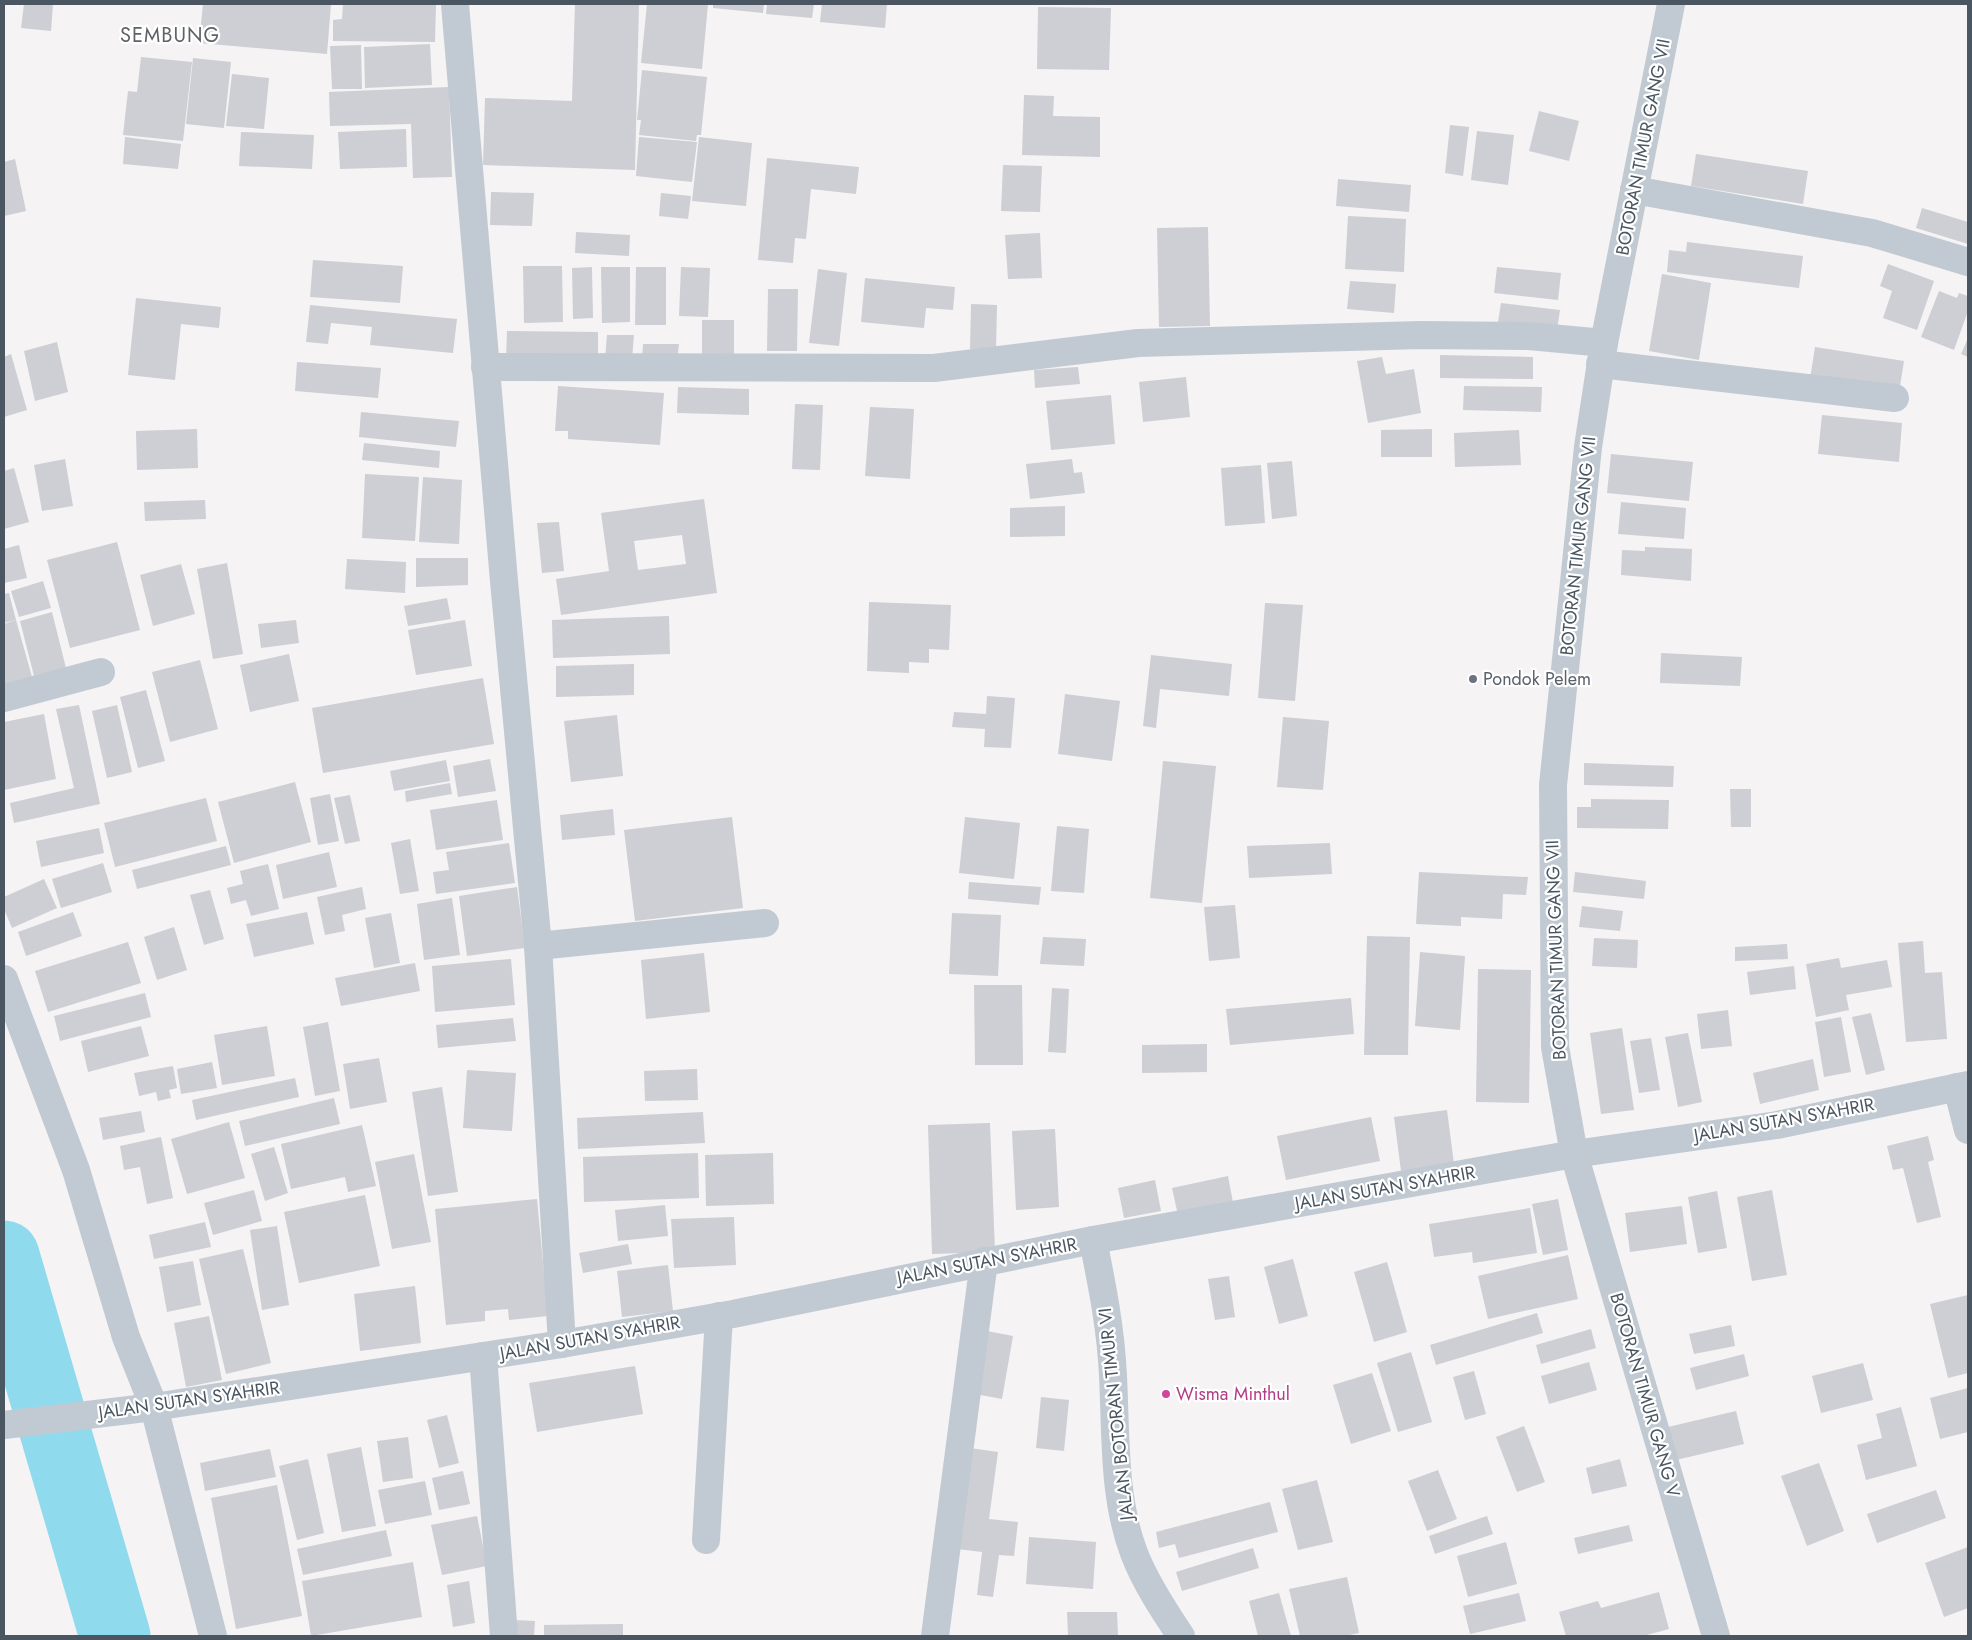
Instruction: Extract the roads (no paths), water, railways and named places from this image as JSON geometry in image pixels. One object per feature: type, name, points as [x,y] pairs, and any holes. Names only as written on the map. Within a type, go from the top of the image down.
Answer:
[{"type":"street","points":[[455,4],[485,367],[538,946],[562,1344]]},
{"type":"street","name":"BOTORAN TIMUR GANG VII","points":[[1574,1154],[1556,1047],[1553,785],[1588,447],[1602,354],[1671,4]]},
{"type":"street","points":[[1634,190],[1872,233],[1968,262]]},
{"type":"street","points":[[485,367],[934,368],[1138,343],[1421,335],[1529,336],[1602,354],[1894,398]]},
{"type":"street","points":[[4,698],[101,672]]},
{"type":"street","points":[[538,946],[765,923]]},
{"type":"street","points":[[4,979],[76,1170],[213,1636]]},
{"type":"street","points":[[1962,1086],[1968,1130]]},
{"type":"street","name":"JALAN SUTAN SYAHRIR","points":[[4,1425],[146,1407],[562,1344],[719,1316],[1093,1240],[1574,1154],[1777,1125],[1962,1086]]},
{"type":"street","name":"BOTORAN TIMUR GANG V","points":[[1574,1154],[1716,1636]]},
{"type":"street","name":"JALAN BOTORAN TIMUR VI","points":[[1093,1240],[1105,1301],[1123,1508],[1134,1554],[1162,1607],[1182,1636]]},
{"type":"street","points":[[935,1636],[984,1261]]},
{"type":"street","points":[[706,1540],[719,1316]]},
{"type":"street","points":[[483,1356],[504,1636]]},
{"type":"waterway","points":[[4,1256],[115,1636]]},
{"type":"place","name":"Pondok Pelem","points":[[1473,679]]},
{"type":"place","name":"Wisma Minthul","points":[[1166,1394]]},
{"type":"district","name":"SEMBUNG","points":[[170,35]]}]
